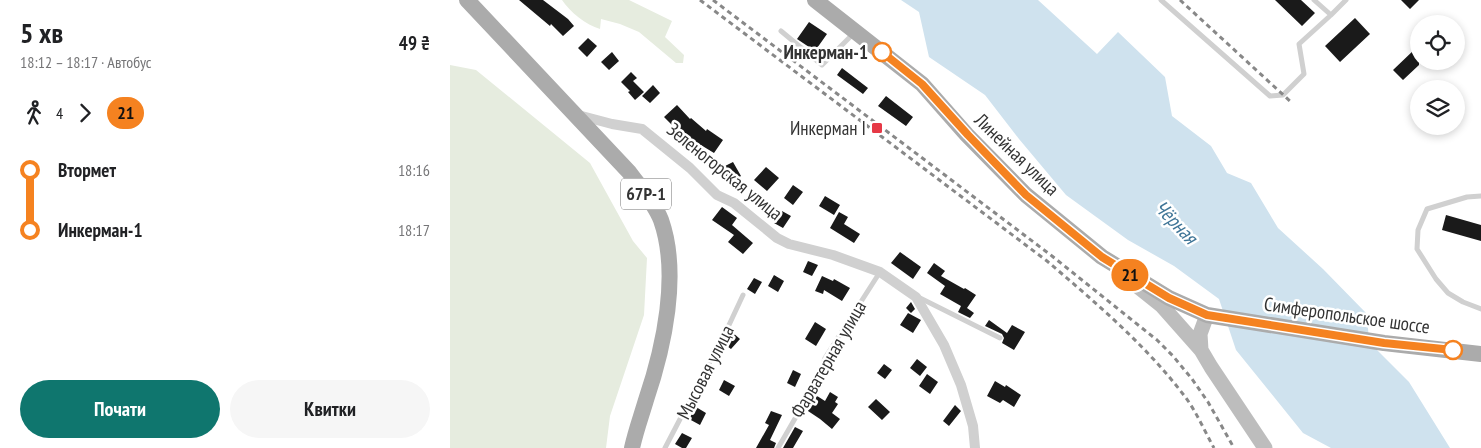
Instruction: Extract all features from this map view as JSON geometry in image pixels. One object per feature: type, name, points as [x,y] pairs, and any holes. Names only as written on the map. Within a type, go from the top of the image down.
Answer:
[{"type":"main road","name":"67Р-1","points":[[467,0],[629,172],[648,197],[660,219],[668,247],[670,286],[659,355],[636,428],[632,448]]},
{"type":"main road","name":"Линейная улица","points":[[815,0],[922,84],[1026,195],[1102,257],[1169,298],[1215,316]]},
{"type":"main road","points":[[1102,257],[1162,306],[1201,350],[1265,448]]},
{"type":"main road","points":[[1201,350],[1200,334],[1215,316]]},
{"type":"main road","name":"Симферопольское шоссе","points":[[1215,316],[1384,343],[1481,354]]},
{"type":"street","name":"Зеленогорская улица","points":[[575,114],[612,124],[642,129],[690,168],[717,195],[734,203],[777,238],[789,244],[833,255],[880,272],[916,297],[944,345],[961,385],[973,426],[975,448]]},
{"type":"lane","points":[[1161,0],[1270,96],[1283,94],[1304,74],[1299,44],[1346,0]]},
{"type":"lane","points":[[1314,0],[1331,15]]},
{"type":"lane","points":[[781,31],[822,65],[855,32]]},
{"type":"lane","points":[[1481,196],[1467,197],[1427,209],[1418,230],[1418,249],[1436,280],[1448,293],[1463,302],[1481,309]]},
{"type":"lane","name":"Фарватерная улица","points":[[778,448],[819,376],[825,358],[880,272]]},
{"type":"lane","name":"Мысовая улица","points":[[665,448],[729,325],[742,295]]},
{"type":"lane","points":[[916,297],[1000,338]]},
{"type":"shaded area","points":[[562,0],[629,0],[672,21],[665,37],[684,55],[683,63],[676,63],[639,32],[620,24],[601,19],[600,29],[589,24],[565,5]]},
{"type":"shaded area","points":[[450,65],[476,70],[590,163],[633,241],[647,258],[644,315],[610,416],[606,448],[450,448]]},
{"type":"water","name":"Чёрная","points":[[901,0],[1038,0],[1097,54],[1118,32],[1165,77],[1172,116],[1211,146],[1227,173],[1251,183],[1278,228],[1323,269],[1367,314],[1369,342],[1409,382],[1450,448],[1331,448],[1303,433],[1236,350],[1219,299],[1174,266],[1128,240],[1066,195],[985,95],[929,57],[919,12]]},
{"type":"building","points":[[519,0],[543,0],[568,19],[574,26],[563,36],[551,24],[550,26]]},
{"type":"building","points":[[1275,0],[1301,0],[1315,13],[1302,26]]},
{"type":"building","points":[[1401,0],[1419,0],[1410,9]]},
{"type":"building","points":[[1355,18],[1370,34],[1340,62],[1325,46]]},
{"type":"building","points":[[809,22],[827,34],[815,51],[797,39]]},
{"type":"building","points":[[588,38],[597,46],[587,57],[578,48]]},
{"type":"building","points":[[612,52],[619,61],[609,70],[601,62]]},
{"type":"building","points":[[1410,54],[1410,70],[1414,70],[1403,80],[1393,70]]},
{"type":"building","points":[[842,68],[868,88],[863,94],[837,75]]},
{"type":"building","points":[[631,72],[637,78],[633,81],[644,92],[635,100],[628,92],[630,91],[621,82]]},
{"type":"building","points":[[653,85],[660,93],[650,103],[642,96]]},
{"type":"building","name":"Инкерман-1","points":[[886,96],[913,117],[906,126],[878,106]]},
{"type":"building","points":[[677,105],[690,119],[706,131],[707,129],[723,140],[714,153],[691,139],[675,124],[673,126],[664,117]]},
{"type":"building","points":[[733,162],[741,176],[730,183],[721,168]]},
{"type":"building","points":[[766,167],[779,178],[767,191],[754,180]]},
{"type":"building","points":[[793,185],[803,192],[793,205],[784,198]]},
{"type":"building","points":[[825,196],[840,205],[834,215],[819,206]]},
{"type":"building","points":[[722,207],[737,218],[732,225],[753,243],[743,254],[728,242],[734,235],[712,220]]},
{"type":"building","points":[[782,211],[791,216],[783,228],[774,223]]},
{"type":"building","points":[[839,212],[848,217],[844,224],[860,234],[854,243],[830,228]]},
{"type":"building","points":[[1446,215],[1481,225],[1481,241],[1442,230]]},
{"type":"building","points":[[900,252],[921,267],[913,279],[891,263]]},
{"type":"building","points":[[808,261],[818,265],[812,276],[803,272]]},
{"type":"building","points":[[934,263],[945,271],[941,276],[976,295],[967,308],[974,313],[970,318],[958,312],[961,306],[940,294],[945,286],[927,273]]},
{"type":"building","points":[[774,275],[784,281],[778,292],[768,286]]},
{"type":"building","points":[[822,276],[833,281],[834,279],[850,288],[842,301],[824,290],[823,294],[815,291]]},
{"type":"building","points":[[754,278],[762,282],[755,294],[747,289]]},
{"type":"building","points":[[911,302],[915,309],[911,313],[906,308]]},
{"type":"building","points":[[908,313],[921,320],[913,333],[900,325]]},
{"type":"building","points":[[989,320],[1007,333],[1012,325],[1025,332],[1014,350],[1002,343],[1004,338],[1002,334],[985,326]]},
{"type":"building","points":[[815,322],[826,329],[816,346],[805,339]]},
{"type":"building","points":[[732,332],[740,339],[731,349],[724,344]]},
{"type":"building","points":[[917,359],[927,367],[920,376],[910,368]]},
{"type":"building","points":[[884,364],[892,370],[885,379],[877,373]]},
{"type":"building","points":[[793,370],[801,374],[795,387],[787,383]]},
{"type":"building","points":[[927,374],[938,382],[930,394],[919,386]]},
{"type":"building","points":[[724,380],[735,386],[729,396],[719,390]]},
{"type":"building","points":[[995,381],[1005,387],[1006,385],[1021,395],[1014,407],[1003,400],[1000,403],[987,396]]},
{"type":"building","points":[[830,392],[838,397],[835,402],[838,404],[832,413],[840,419],[832,429],[808,411],[811,406],[808,405],[814,394],[825,401]]},
{"type":"building","points":[[876,399],[890,412],[882,420],[868,407]]},
{"type":"building","points":[[955,405],[961,411],[949,426],[943,421]]},
{"type":"building","points":[[696,407],[706,413],[700,425],[689,419]]},
{"type":"building","points":[[771,411],[782,415],[770,440],[776,443],[774,448],[756,448],[769,425],[765,423]]},
{"type":"building","points":[[795,427],[803,431],[793,448],[783,448]]},
{"type":"building","points":[[682,433],[692,438],[686,448],[675,444]]},
{"type":"railway","points":[[700,0],[1047,261],[1084,293],[1138,343],[1171,379],[1190,404],[1214,448]]},
{"type":"railway","points":[[713,0],[1052,256],[1157,340],[1192,379],[1208,402],[1234,448]]},
{"type":"railway","points":[[1180,0],[1291,102]]},
{"type":"bus line","name":"21","points":[[882,52],[922,84],[1026,195],[1102,257],[1169,298],[1207,315],[1384,343],[1453,350]]},
{"type":"place","name":"Инкерман-1","points":[[882,52]]},
{"type":"place","name":"Инкерман I","points":[[877,128]]}]
